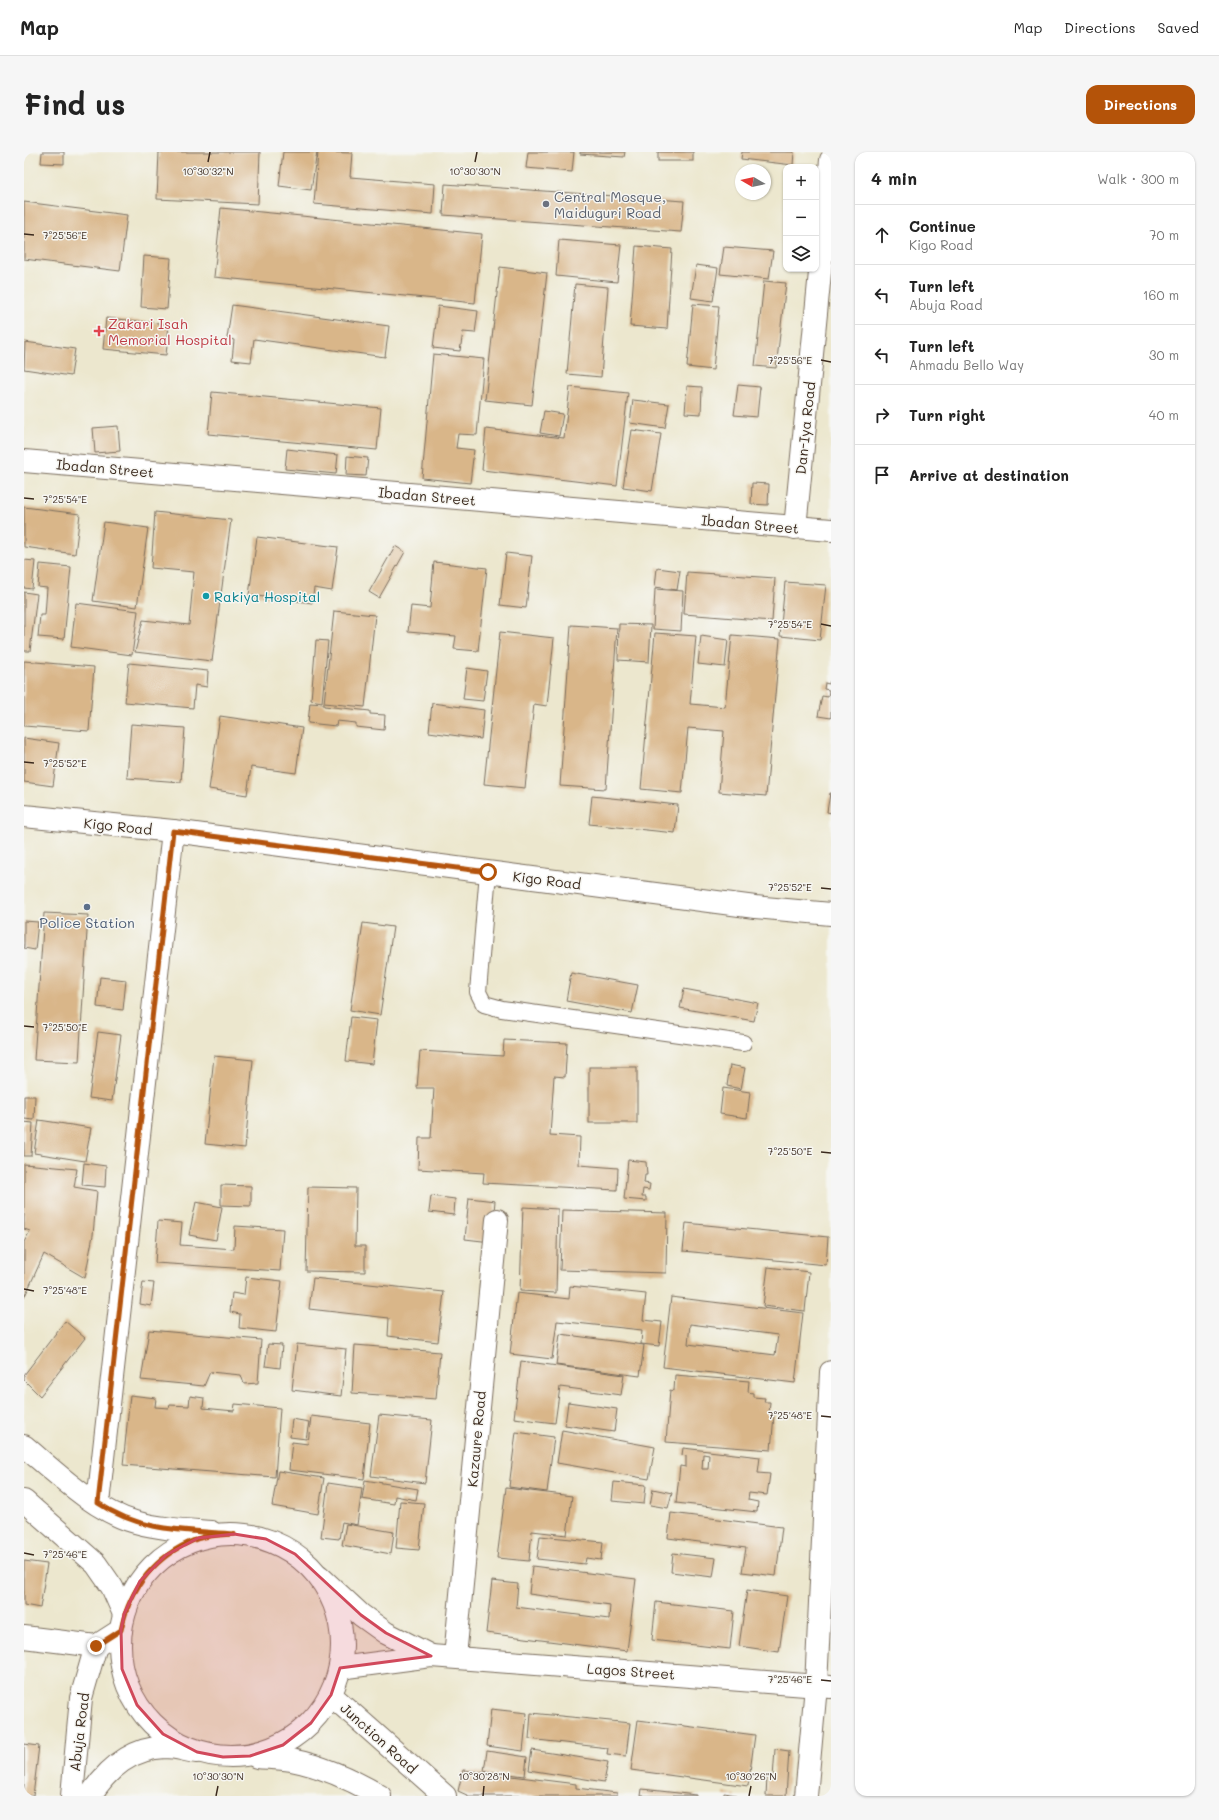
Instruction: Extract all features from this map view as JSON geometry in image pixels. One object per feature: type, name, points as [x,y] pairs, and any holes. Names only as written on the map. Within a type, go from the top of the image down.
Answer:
[{"type":"street","name":"Dan-Iya Road","points":[[795,528],[831,160]]},
{"type":"street","name":"Ibadan Street","points":[[24,461],[831,530]]},
{"type":"street","name":"Kigo Road","points":[[24,816],[173,831],[756,907],[831,914]]},
{"type":"street","points":[[98,1503],[173,831]]},
{"type":"street","name":"Kazaure Road","points":[[455,1657],[497,1220]]},
{"type":"street","points":[[806,1796],[824,1686],[831,1372]]},
{"type":"street","points":[[24,1446],[80,1493],[133,1522],[164,1529],[234,1534]]},
{"type":"street","points":[[24,1501],[96,1564],[112,1587],[123,1622],[122,1669],[137,1705],[163,1734],[197,1752],[223,1758],[250,1756],[291,1760],[328,1770],[364,1786],[380,1796]]},
{"type":"street","points":[[24,1637],[96,1646],[123,1622],[140,1581],[166,1555],[198,1538],[234,1534]]},
{"type":"street","name":"Lagos Street","points":[[234,1534],[266,1539],[296,1554],[361,1615],[386,1633],[431,1656]]},
{"type":"street","points":[[250,1756],[283,1745],[311,1723],[331,1695],[340,1668],[342,1636],[335,1604],[319,1576]]},
{"type":"street","name":"Abuja Road","points":[[72,1796],[81,1698],[96,1646]]},
{"type":"street","name":"Lagos Street","points":[[340,1668],[431,1656],[824,1686]]},
{"type":"street","name":"Junction Road","points":[[331,1695],[445,1796]]},
{"type":"street","name":"Abuja Road","points":[[90,1796],[101,1779],[120,1761],[140,1752],[166,1747],[197,1752]]},
{"type":"lane","points":[[488,872],[478,992],[484,1004],[502,1009],[743,1043]]},
{"type":"highlighted area","points":[[234,1534],[266,1539],[295,1554],[361,1615],[386,1633],[431,1656],[340,1668],[331,1695],[311,1723],[283,1745],[250,1756],[223,1757],[197,1752],[163,1734],[137,1705],[122,1669],[121,1630],[124,1614],[140,1581],[166,1555],[198,1538]]},
{"type":"building","points":[[42,152],[64,152],[64,164],[41,163]]},
{"type":"building","points":[[159,152],[260,152],[258,204],[157,199]]},
{"type":"building","points":[[283,152],[317,152],[311,190],[279,186]]},
{"type":"building","points":[[318,152],[352,153],[350,177],[435,184],[433,214],[314,204]]},
{"type":"building","points":[[528,152],[574,152],[572,172],[526,168]]},
{"type":"building","points":[[580,152],[625,152],[624,157],[580,154]]},
{"type":"building","points":[[658,152],[693,152],[693,161],[658,161]]},
{"type":"building","points":[[742,152],[794,152],[793,164],[741,159]]},
{"type":"building","points":[[445,184],[684,201],[681,232],[443,215]]},
{"type":"building","points":[[24,202],[127,215],[120,271],[24,259]]},
{"type":"building","points":[[221,208],[482,234],[475,303],[214,277]]},
{"type":"building","points":[[559,240],[621,245],[617,282],[556,276]]},
{"type":"building","points":[[636,246],[672,249],[667,329],[630,326]]},
{"type":"building","points":[[724,247],[773,251],[769,279],[720,274]]},
{"type":"building","points":[[144,256],[171,258],[167,309],[141,307]]},
{"type":"building","points":[[696,265],[718,268],[713,301],[691,298]]},
{"type":"building","points":[[500,267],[547,273],[532,405],[485,400]]},
{"type":"building","points":[[764,281],[786,283],[776,368],[755,366]]},
{"type":"building","points":[[575,284],[608,287],[601,377],[567,374]]},
{"type":"building","points":[[693,304],[719,306],[713,370],[687,367]]},
{"type":"building","points":[[232,305],[389,326],[385,357],[254,339],[251,362],[232,360],[234,340],[227,338]]},
{"type":"building","points":[[438,306],[478,311],[475,333],[463,332],[460,351],[433,348]]},
{"type":"building","points":[[106,318],[169,324],[166,355],[103,349]]},
{"type":"building","points":[[25,342],[75,349],[71,376],[24,369]]},
{"type":"building","points":[[433,354],[484,359],[477,435],[458,434],[456,448],[474,450],[470,483],[422,478]]},
{"type":"building","points":[[738,385],[760,387],[757,417],[734,415]]},
{"type":"building","points":[[687,386],[702,387],[701,414],[685,413]]},
{"type":"building","points":[[570,387],[628,393],[617,486],[482,470],[486,429],[564,438]]},
{"type":"building","points":[[212,392],[381,408],[377,450],[208,434]]},
{"type":"building","points":[[633,400],[669,404],[665,428],[630,423]]},
{"type":"building","points":[[544,411],[563,414],[559,436],[540,433]]},
{"type":"building","points":[[118,426],[120,451],[95,453],[93,428]]},
{"type":"building","points":[[632,430],[661,434],[652,491],[623,487]]},
{"type":"building","points":[[287,449],[338,455],[336,474],[285,469]]},
{"type":"building","points":[[347,456],[368,458],[366,476],[346,475]]},
{"type":"building","points":[[752,483],[769,484],[768,505],[751,504]]},
{"type":"building","points":[[24,507],[80,514],[75,554],[24,547]]},
{"type":"building","name":"Rakiya Hospital","points":[[155,512],[231,520],[212,661],[135,652],[143,620],[189,625],[194,572],[151,568]]},
{"type":"building","points":[[104,522],[148,528],[137,607],[93,601]]},
{"type":"building","points":[[257,537],[338,547],[332,591],[314,588],[312,603],[249,595]]},
{"type":"building","points":[[395,546],[405,552],[379,598],[369,592]]},
{"type":"building","points":[[506,553],[532,556],[526,608],[500,605]]},
{"type":"building","points":[[24,560],[35,561],[32,589],[24,588]]},
{"type":"building","points":[[434,562],[487,568],[478,651],[454,649],[456,636],[408,632],[411,606],[430,608]]},
{"type":"building","points":[[40,564],[71,567],[64,639],[38,637],[40,615],[45,615],[47,588],[38,587]]},
{"type":"building","points":[[657,568],[680,571],[677,590],[655,587]]},
{"type":"building","points":[[687,572],[775,578],[772,621],[684,614]]},
{"type":"building","points":[[785,582],[826,585],[820,640],[780,636]]},
{"type":"building","points":[[655,589],[683,591],[681,631],[653,629]]},
{"type":"building","points":[[24,592],[37,594],[30,651],[24,651]]},
{"type":"building","points":[[76,603],[138,611],[132,655],[71,647]]},
{"type":"building","points":[[334,611],[375,615],[365,707],[324,703]]},
{"type":"building","points":[[619,624],[651,625],[649,662],[618,660]]},
{"type":"building","points":[[571,625],[617,628],[606,789],[560,786]]},
{"type":"building","points":[[500,632],[554,638],[547,706],[534,704],[525,788],[484,784]]},
{"type":"building","points":[[655,633],[696,636],[690,704],[725,707],[732,635],[780,639],[766,796],[719,792],[724,731],[688,728],[682,793],[641,789]]},
{"type":"building","points":[[701,636],[728,640],[725,667],[698,664]]},
{"type":"building","points":[[316,640],[328,641],[322,702],[311,700]]},
{"type":"building","points":[[24,661],[94,667],[89,731],[24,726]]},
{"type":"building","points":[[129,663],[208,671],[207,687],[195,685],[193,708],[125,702]]},
{"type":"building","points":[[467,668],[487,671],[483,701],[463,699]]},
{"type":"building","points":[[830,681],[831,718],[818,716],[822,696],[828,697],[829,690],[824,689],[825,683],[829,684]]},
{"type":"building","points":[[310,703],[370,711],[370,714],[385,715],[384,730],[356,727],[356,723],[337,721],[336,726],[308,723]]},
{"type":"building","points":[[432,703],[484,710],[481,739],[429,732]]},
{"type":"building","points":[[220,716],[302,728],[296,773],[251,767],[247,795],[209,789]]},
{"type":"building","points":[[131,724],[185,728],[181,782],[127,778]]},
{"type":"building","points":[[24,738],[59,743],[53,786],[24,782]]},
{"type":"building","points":[[831,793],[831,813],[827,812]]},
{"type":"building","points":[[592,796],[678,805],[675,833],[589,824]]},
{"type":"building","points":[[44,913],[88,915],[79,1062],[34,1060]]},
{"type":"building","points":[[24,921],[38,922],[35,950],[24,948]]},
{"type":"building","points":[[363,923],[393,927],[380,1015],[350,1010]]},
{"type":"building","points":[[571,973],[638,985],[632,1013],[566,1001]]},
{"type":"building","points":[[100,977],[126,980],[123,1010],[97,1007]]},
{"type":"building","points":[[684,989],[758,1003],[754,1021],[680,1008]]},
{"type":"building","points":[[351,1017],[377,1020],[372,1064],[346,1061]]},
{"type":"building","points":[[98,1032],[121,1035],[112,1101],[89,1098]]},
{"type":"building","points":[[504,1040],[567,1043],[565,1077],[554,1076],[550,1135],[580,1137],[579,1165],[618,1168],[617,1190],[483,1183],[484,1173],[418,1169],[419,1138],[431,1138],[434,1088],[417,1088],[420,1051],[503,1056]]},
{"type":"building","points":[[214,1056],[253,1060],[245,1148],[205,1144]]},
{"type":"building","points":[[730,1065],[745,1068],[741,1089],[727,1086]]},
{"type":"building","points":[[589,1067],[637,1067],[637,1123],[589,1123]]},
{"type":"building","points":[[723,1088],[750,1092],[747,1118],[720,1114]]},
{"type":"building","points":[[24,1096],[35,1096],[34,1120],[24,1119]]},
{"type":"building","points":[[39,1120],[91,1128],[85,1161],[34,1153]]},
{"type":"building","points":[[24,1122],[33,1123],[31,1156],[24,1156]]},
{"type":"building","points":[[628,1160],[646,1162],[647,1175],[645,1175],[644,1183],[650,1184],[649,1190],[643,1189],[642,1197],[646,1197],[646,1201],[624,1199]]},
{"type":"building","points":[[84,1163],[106,1166],[105,1187],[82,1185]]},
{"type":"building","points":[[24,1164],[77,1169],[74,1187],[97,1191],[93,1235],[85,1278],[44,1254],[24,1298],[24,1242],[30,1231],[24,1229]]},
{"type":"building","points":[[221,1185],[251,1186],[251,1206],[221,1205]]},
{"type":"building","points":[[308,1187],[356,1188],[355,1246],[365,1246],[365,1272],[306,1271]]},
{"type":"building","points":[[431,1196],[455,1199],[454,1215],[429,1212]]},
{"type":"building","points":[[469,1198],[495,1201],[491,1242],[465,1239]]},
{"type":"building","points":[[196,1202],[222,1207],[216,1240],[189,1235]]},
{"type":"building","points":[[523,1207],[558,1209],[556,1293],[520,1291]]},
{"type":"building","points":[[562,1210],[667,1213],[666,1273],[560,1270]]},
{"type":"building","points":[[158,1221],[182,1223],[180,1245],[234,1249],[235,1226],[283,1229],[280,1271],[155,1263]]},
{"type":"building","points":[[686,1223],[828,1237],[826,1265],[683,1251]]},
{"type":"building","points":[[768,1267],[809,1272],[805,1311],[763,1306]]},
{"type":"building","points":[[246,1277],[282,1281],[276,1332],[239,1328],[240,1314],[230,1312],[232,1293],[244,1295]]},
{"type":"building","points":[[313,1278],[444,1292],[438,1342],[388,1336],[389,1318],[309,1309]]},
{"type":"building","points":[[143,1282],[154,1283],[151,1306],[140,1304]]},
{"type":"building","points":[[570,1286],[646,1294],[643,1320],[662,1322],[659,1346],[641,1344],[642,1330],[557,1321],[552,1359],[510,1354],[517,1293],[569,1299]]},
{"type":"building","points":[[671,1297],[803,1313],[795,1383],[663,1367]],"holes":[[[690,1324],[778,1335],[775,1355],[688,1344]]]},
{"type":"building","points":[[65,1321],[85,1338],[40,1396],[24,1380],[24,1375]]},
{"type":"building","points":[[149,1330],[261,1340],[258,1383],[244,1384],[241,1375],[210,1372],[204,1386],[141,1380]]},
{"type":"building","points":[[560,1334],[644,1345],[640,1376],[556,1365]]},
{"type":"building","points":[[268,1344],[282,1345],[280,1368],[265,1366]]},
{"type":"building","points":[[297,1344],[346,1349],[341,1396],[292,1390]]},
{"type":"building","points":[[355,1345],[440,1352],[436,1399],[352,1393]]},
{"type":"building","points":[[521,1361],[624,1375],[621,1395],[560,1387],[555,1423],[514,1418]]},
{"type":"building","points":[[675,1375],[749,1381],[748,1392],[753,1393],[753,1397],[765,1398],[764,1402],[770,1402],[769,1414],[774,1415],[771,1450],[666,1442],[670,1390],[674,1391]]},
{"type":"building","points":[[130,1395],[156,1398],[155,1407],[169,1408],[170,1405],[189,1406],[190,1396],[204,1398],[203,1408],[234,1411],[235,1404],[280,1408],[275,1477],[123,1465]]},
{"type":"building","points":[[568,1402],[617,1409],[614,1432],[565,1425]]},
{"type":"building","points":[[379,1415],[432,1420],[425,1483],[371,1476]]},
{"type":"building","points":[[311,1416],[370,1423],[364,1479],[289,1470],[292,1442],[308,1444]]},
{"type":"building","points":[[292,1419],[309,1422],[306,1439],[290,1437]]},
{"type":"building","points":[[562,1430],[655,1447],[649,1479],[557,1463]]},
{"type":"building","points":[[516,1432],[554,1437],[547,1492],[509,1487]]},
{"type":"building","points":[[683,1448],[760,1457],[758,1473],[770,1474],[767,1495],[749,1493],[748,1500],[758,1502],[757,1512],[676,1503],[680,1466],[686,1467],[686,1456],[682,1455]],"holes":[[[703,1454],[709,1455],[708,1469],[702,1469]]]},
{"type":"building","points":[[278,1471],[324,1478],[318,1514],[272,1506]]},
{"type":"building","points":[[365,1480],[418,1489],[416,1500],[395,1496],[394,1504],[362,1499]]},
{"type":"building","points":[[614,1482],[646,1485],[644,1504],[612,1501]]},
{"type":"building","points":[[328,1483],[362,1488],[357,1525],[342,1522],[339,1539],[321,1537]]},
{"type":"building","points":[[506,1488],[572,1496],[567,1535],[532,1531],[529,1561],[497,1558]]},
{"type":"building","points":[[653,1489],[672,1493],[668,1508],[650,1505]]},
{"type":"building","points":[[400,1501],[424,1503],[419,1550],[396,1548]]},
{"type":"building","points":[[671,1513],[782,1527],[776,1576],[742,1572],[746,1548],[668,1538]]},
{"type":"building","points":[[346,1524],[394,1532],[391,1554],[342,1545]]},
{"type":"building","points":[[540,1536],[603,1542],[601,1560],[586,1558],[585,1564],[537,1559]]},
{"type":"building","points":[[673,1553],[716,1558],[713,1577],[671,1572]]},
{"type":"building","points":[[24,1561],[47,1564],[40,1608],[24,1605]]},
{"type":"building","points":[[532,1566],[636,1579],[627,1651],[486,1633],[492,1581],[518,1584],[516,1607],[609,1619],[610,1605],[529,1594]]},
{"type":"building","points":[[747,1590],[787,1596],[779,1652],[739,1646]]},
{"type":"building","points":[[656,1602],[734,1611],[730,1649],[652,1640]]},
{"type":"building","points":[[491,1709],[527,1713],[523,1751],[487,1746]]},
{"type":"building","points":[[531,1713],[630,1723],[626,1756],[607,1754],[608,1748],[529,1739]]},
{"type":"building","points":[[638,1720],[755,1735],[748,1786],[631,1770]]},
{"type":"building","points":[[24,1744],[39,1746],[33,1796],[24,1796]]},
{"type":"building","points":[[775,1749],[789,1751],[786,1796],[766,1796],[767,1777],[773,1778]]},
{"type":"building","points":[[532,1750],[608,1762],[604,1782],[529,1770]]},
{"type":"building","points":[[487,1751],[527,1757],[525,1776],[484,1771]]},
{"type":"building","points":[[463,1770],[576,1784],[576,1788],[617,1793],[617,1796],[469,1796],[458,1791]]},
{"type":"building","points":[[642,1789],[696,1795],[696,1796],[641,1796]]},
{"type":"building","points":[[724,1793],[736,1795],[736,1796],[724,1796]]},
{"type":"place","name":"Central Mosque, Maiduguri Road","points":[[546,204]]},
{"type":"place","name":"Zakari Isah Memorial Hospital","points":[[99,331]]},
{"type":"place","name":"Rakiya Hospital","points":[[206,596]]},
{"type":"place","name":"Police Station","points":[[87,907]]},
{"type":"route","points":[[96,1646],[121,1630],[124,1614],[140,1581],[166,1555],[198,1538],[234,1534],[164,1529],[133,1522],[108,1510],[98,1503],[173,831],[488,872]]}]
